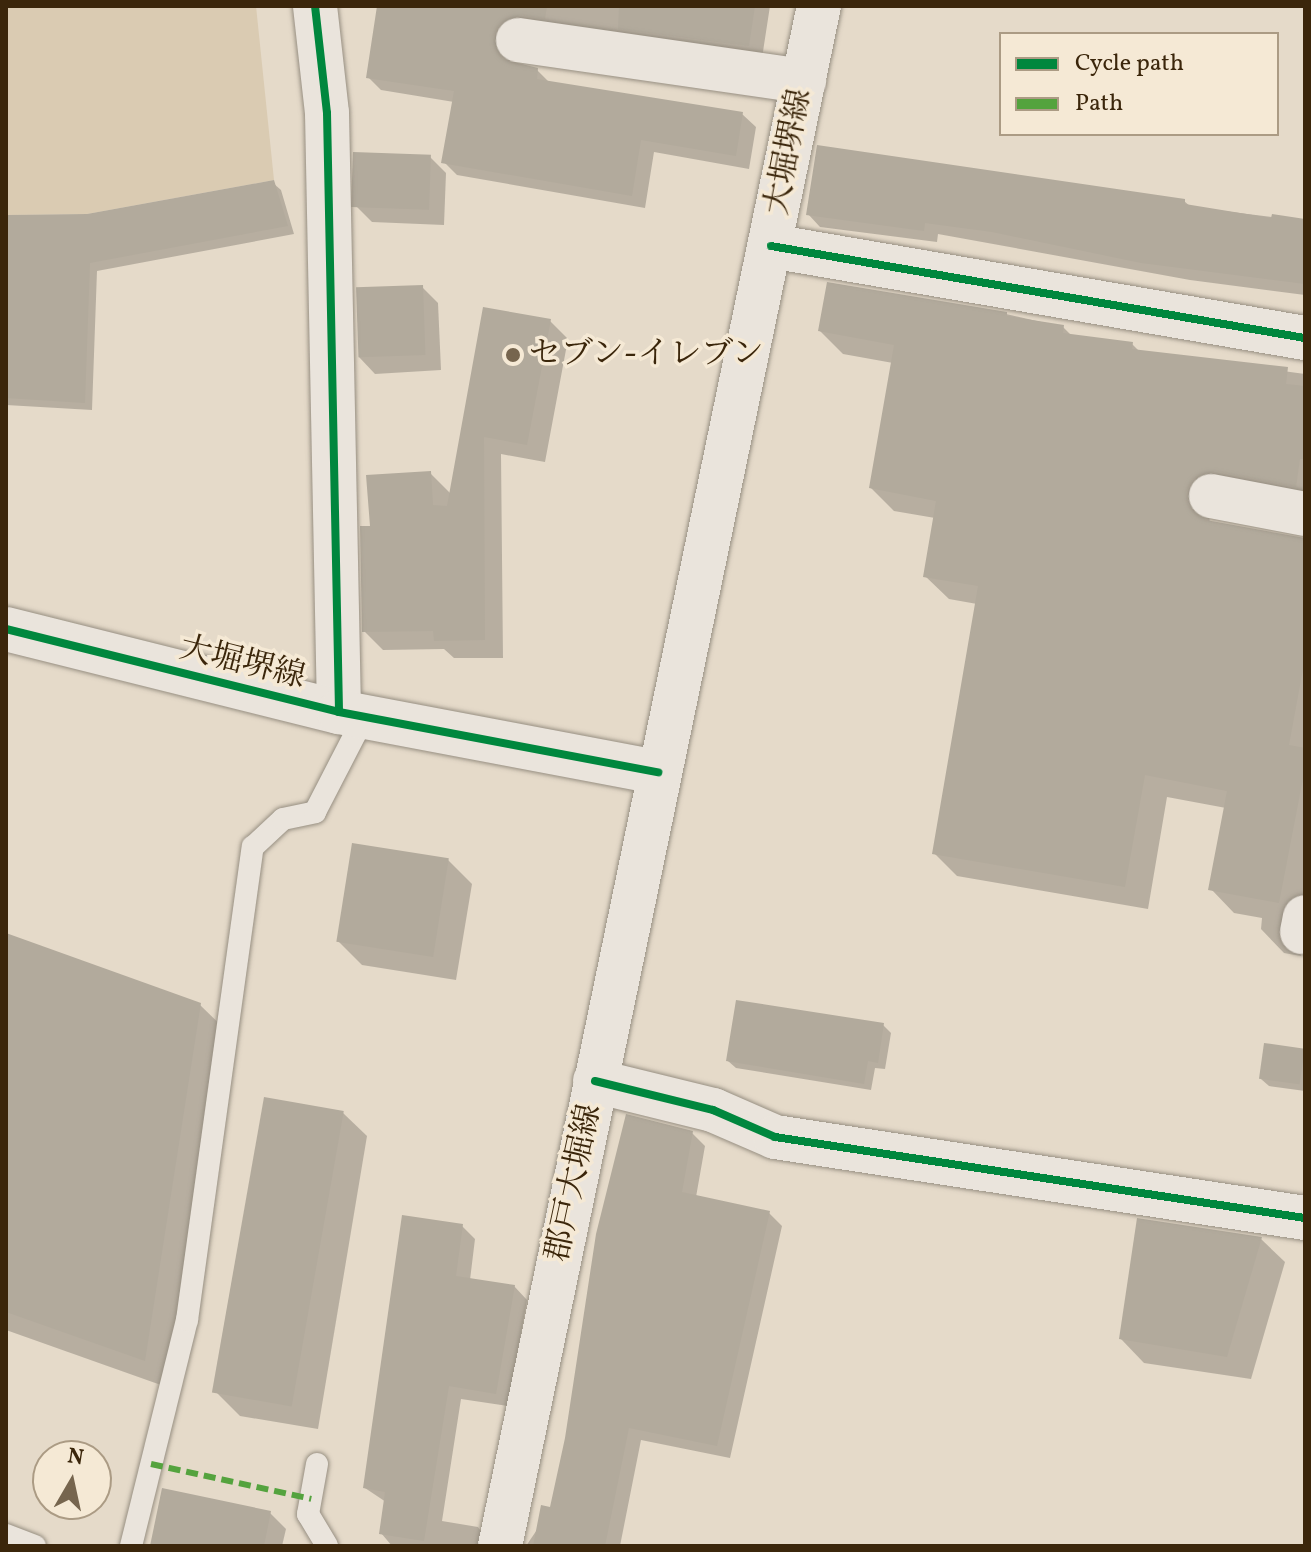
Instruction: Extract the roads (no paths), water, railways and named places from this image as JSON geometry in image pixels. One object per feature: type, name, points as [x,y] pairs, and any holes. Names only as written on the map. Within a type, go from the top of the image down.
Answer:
[{"type":"street","points":[[315,6],[327,113],[352,715]]},
{"type":"street","name":"大堀堺線","points":[[6,629],[352,715],[658,772],[819,6]]},
{"type":"street","points":[[518,40],[804,81]]},
{"type":"street","points":[[771,246],[1305,338]]},
{"type":"street","points":[[1211,496],[1305,514]]},
{"type":"street","name":"郡戸大堀線","points":[[500,1546],[658,772]]},
{"type":"street","points":[[595,1081],[713,1110],[775,1137],[1305,1218]]},
{"type":"lane","points":[[131,1546],[187,1320],[253,847],[283,819],[315,812],[352,715]]},
{"type":"lane","points":[[317,1464],[308,1514],[327,1546]]},
{"type":"lane","points":[[6,1535],[35,1546]]},
{"type":"place","name":"セブン-イレブン","points":[[513,355]]}]
